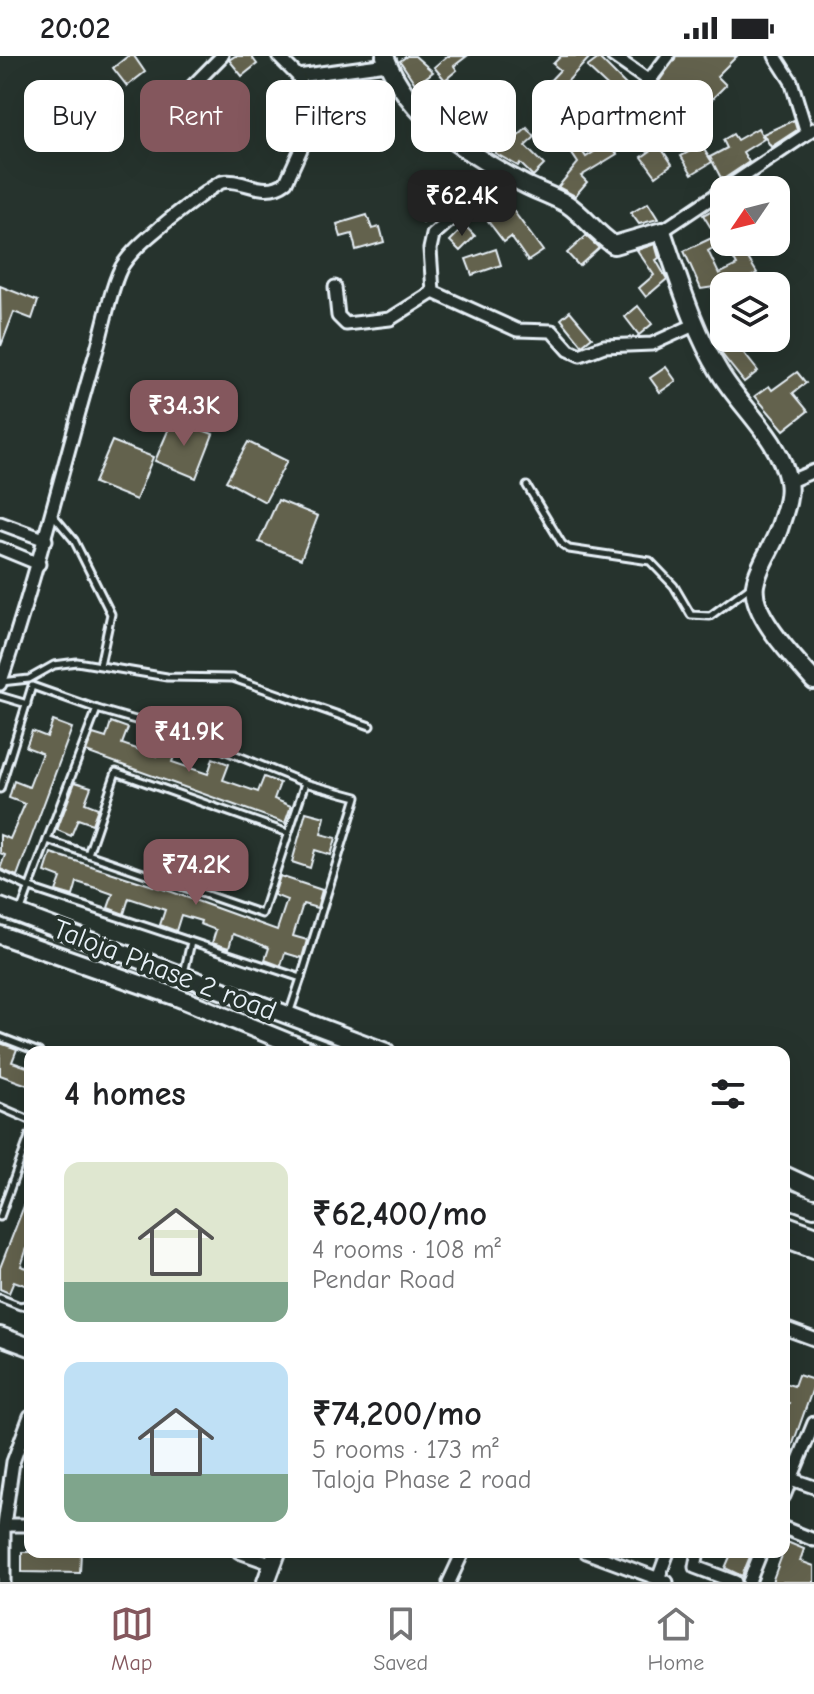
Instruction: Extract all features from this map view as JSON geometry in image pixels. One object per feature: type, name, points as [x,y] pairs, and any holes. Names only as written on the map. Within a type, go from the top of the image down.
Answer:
[{"type":"street","points":[[198,80],[222,56]]},
{"type":"street","points":[[0,683],[46,540],[122,264],[158,229],[208,189],[224,181],[254,189],[280,187],[286,182],[311,127],[313,113],[309,98],[298,76],[278,56]]},
{"type":"street","points":[[613,56],[649,81],[668,56]]},
{"type":"street","points":[[298,76],[386,60],[403,91],[430,124],[523,184],[569,205],[614,245],[662,231],[810,131],[791,81],[775,56]]},
{"type":"street","points":[[433,292],[430,249],[433,235],[458,213]]},
{"type":"street","points":[[662,231],[694,325],[719,373],[780,458],[788,482],[783,515],[755,582],[757,607],[814,681]]},
{"type":"street","points":[[335,287],[338,316],[346,324],[390,319],[433,292]]},
{"type":"street","points":[[433,292],[517,330],[552,331],[569,350],[580,355],[604,346],[652,344],[694,325]]},
{"type":"street","points":[[788,482],[814,471]]},
{"type":"street","points":[[0,523],[46,540]]},
{"type":"street","points":[[0,548],[39,564]]},
{"type":"street","name":"Taloja Phase 2 road","points":[[0,907],[370,1046]]},
{"type":"street","name":"Taloja Phase 2 road","points":[[0,935],[177,997],[297,1046]]},
{"type":"street","points":[[790,1178],[814,1189]]},
{"type":"street","points":[[790,1199],[814,1208]]},
{"type":"street","points":[[790,1226],[814,1235]]},
{"type":"street","points":[[790,1240],[814,1249]]},
{"type":"street","points":[[790,1330],[814,1339]]},
{"type":"street","points":[[0,1336],[24,1345]]},
{"type":"street","points":[[814,1423],[791,1479],[814,1487]]},
{"type":"street","points":[[4,1582],[4,1525],[13,1462],[24,1432]]},
{"type":"street","points":[[4,1525],[24,1525]]},
{"type":"street","points":[[790,1530],[814,1540]]},
{"type":"street","points":[[266,1582],[275,1558]]},
{"type":"street","points":[[449,1582],[460,1558]]},
{"type":"street","points":[[602,1558],[663,1580],[667,1558]]},
{"type":"street","points":[[697,1558],[695,1567],[735,1582]]},
{"type":"street","points":[[749,1582],[759,1558]]},
{"type":"lane","points":[[527,486],[562,544],[583,551],[650,561],[674,586],[691,615],[710,616],[755,582]]},
{"type":"lane","points":[[52,514],[74,540],[111,614],[100,665]]},
{"type":"lane","points":[[0,683],[29,679],[54,665],[77,662],[167,677],[233,678],[370,726]]},
{"type":"lane","points":[[0,789],[32,686],[184,734],[305,783],[357,797],[288,1015]]},
{"type":"lane","points":[[0,696],[27,704]]},
{"type":"lane","points":[[20,915],[97,709]]},
{"type":"lane","points":[[88,854],[116,772],[288,833]]},
{"type":"lane","points":[[47,840],[262,914],[305,783]]},
{"type":"lane","points":[[0,874],[30,888],[301,978]]},
{"type":"lane","points":[[184,974],[191,942]]},
{"type":"lane","points":[[0,1037],[24,1046]]},
{"type":"lane","points":[[0,1107],[24,1117]]},
{"type":"lane","points":[[0,1217],[24,1151]]},
{"type":"lane","points":[[0,1298],[24,1305]]},
{"type":"building","points":[[128,56],[134,56],[145,72],[127,86],[113,68]]},
{"type":"building","points":[[235,56],[251,56],[257,64],[242,76],[229,60]]},
{"type":"building","points":[[407,56],[415,56],[433,72],[423,80],[413,80],[400,61]]},
{"type":"building","points":[[447,56],[467,56],[454,66],[457,70],[445,80],[434,67]]},
{"type":"building","points":[[561,56],[591,56],[569,80],[551,80],[560,70],[553,64]]},
{"type":"building","points":[[676,56],[737,56],[717,76],[726,85],[713,98],[713,80],[660,80]]},
{"type":"building","points":[[599,58],[621,80],[601,80],[587,67]]},
{"type":"building","points":[[794,120],[797,130],[771,147],[763,134]]},
{"type":"building","points":[[527,128],[532,134],[532,140],[525,146],[544,165],[533,176],[520,163],[518,166],[495,153],[516,152],[516,138]]},
{"type":"building","points":[[758,128],[764,139],[743,152],[749,162],[728,176],[720,176],[710,157],[727,148],[723,140],[733,134],[737,140]]},
{"type":"building","points":[[571,152],[583,152],[586,157],[594,152],[617,154],[581,176],[587,182],[575,196],[558,187],[578,163]]},
{"type":"building","points":[[649,152],[664,152],[672,164],[656,176],[642,157]]},
{"type":"building","points":[[688,152],[706,152],[712,162],[692,174],[681,156]]},
{"type":"building","points":[[435,195],[448,208],[436,221],[431,216],[423,223],[415,215]]},
{"type":"building","points":[[648,203],[658,219],[639,224],[631,213]]},
{"type":"building","points":[[509,205],[543,251],[528,261],[511,237],[504,242],[488,221]]},
{"type":"building","points":[[710,211],[710,226],[703,215]]},
{"type":"building","points":[[367,215],[372,229],[380,227],[384,242],[356,250],[352,234],[341,237],[337,224]]},
{"type":"building","points":[[465,226],[475,236],[460,251],[450,241]]},
{"type":"building","points":[[586,236],[599,248],[579,266],[567,253]]},
{"type":"building","points":[[710,239],[708,251],[718,272],[710,272],[710,288],[701,289],[684,251]]},
{"type":"building","points":[[655,244],[659,258],[656,260],[667,279],[646,297],[639,288],[654,275],[637,250]]},
{"type":"building","points":[[496,249],[501,265],[472,275],[466,259]]},
{"type":"building","points":[[732,256],[747,256],[756,272],[723,272],[737,265]]},
{"type":"building","points":[[0,286],[38,301],[32,319],[14,312],[1,346]]},
{"type":"building","points":[[638,306],[652,324],[639,335],[625,317]]},
{"type":"building","points":[[570,311],[592,337],[582,345],[561,319]]},
{"type":"building","points":[[743,352],[758,371],[744,382],[721,353]]},
{"type":"building","points":[[666,367],[676,381],[660,392],[650,378]]},
{"type":"building","points":[[797,372],[806,383],[793,393],[808,411],[784,430],[755,396],[769,386],[772,390]]},
{"type":"building","points":[[173,419],[213,434],[196,478],[155,461]]},
{"type":"building","points":[[112,441],[153,457],[136,500],[94,483]]},
{"type":"building","points":[[248,442],[287,461],[265,502],[226,481]]},
{"type":"building","points":[[278,500],[318,516],[301,559],[259,542]]},
{"type":"building","points":[[53,721],[72,728],[17,876],[0,869],[5,855],[0,853],[0,835],[10,839],[25,804],[9,798],[14,781],[29,787],[42,753],[26,747],[32,731],[47,737]]},
{"type":"building","points":[[111,722],[128,728],[122,744],[157,756],[162,740],[178,746],[172,762],[208,774],[213,758],[229,764],[223,780],[258,792],[264,777],[280,783],[274,799],[291,806],[285,823],[86,752],[93,734],[106,738]]},
{"type":"building","points":[[75,782],[91,787],[85,803],[98,808],[92,824],[78,819],[71,836],[57,830]]},
{"type":"building","points":[[306,812],[325,817],[321,834],[336,838],[331,855],[315,850],[310,868],[292,862]]},
{"type":"building","points":[[51,853],[277,930],[287,900],[274,895],[280,876],[322,890],[317,908],[303,904],[293,936],[307,940],[302,958],[285,953],[281,966],[265,960],[269,948],[233,934],[229,948],[212,943],[216,930],[200,924],[201,921],[181,915],[176,931],[160,925],[165,910],[129,898],[124,914],[108,908],[113,894],[96,888],[77,882],[73,896],[56,891],[61,878],[45,872]]},
{"type":"building","points":[[0,1043],[17,1049],[12,1062],[24,1066],[24,1084],[0,1075]]},
{"type":"building","points":[[24,1206],[24,1257],[21,1266],[24,1267],[24,1285],[14,1281],[9,1293],[0,1289],[0,1268]]},
{"type":"building","points":[[798,1375],[814,1380],[790,1452],[790,1385],[794,1386]]},
{"type":"building","points":[[790,1543],[804,1549],[800,1561],[814,1566],[814,1582],[772,1582],[781,1558],[790,1558]]},
{"type":"building","points":[[22,1552],[24,1558],[81,1558],[80,1573],[22,1572]]},
{"type":"building","points":[[729,1558],[750,1558],[742,1576],[725,1568]]}]
